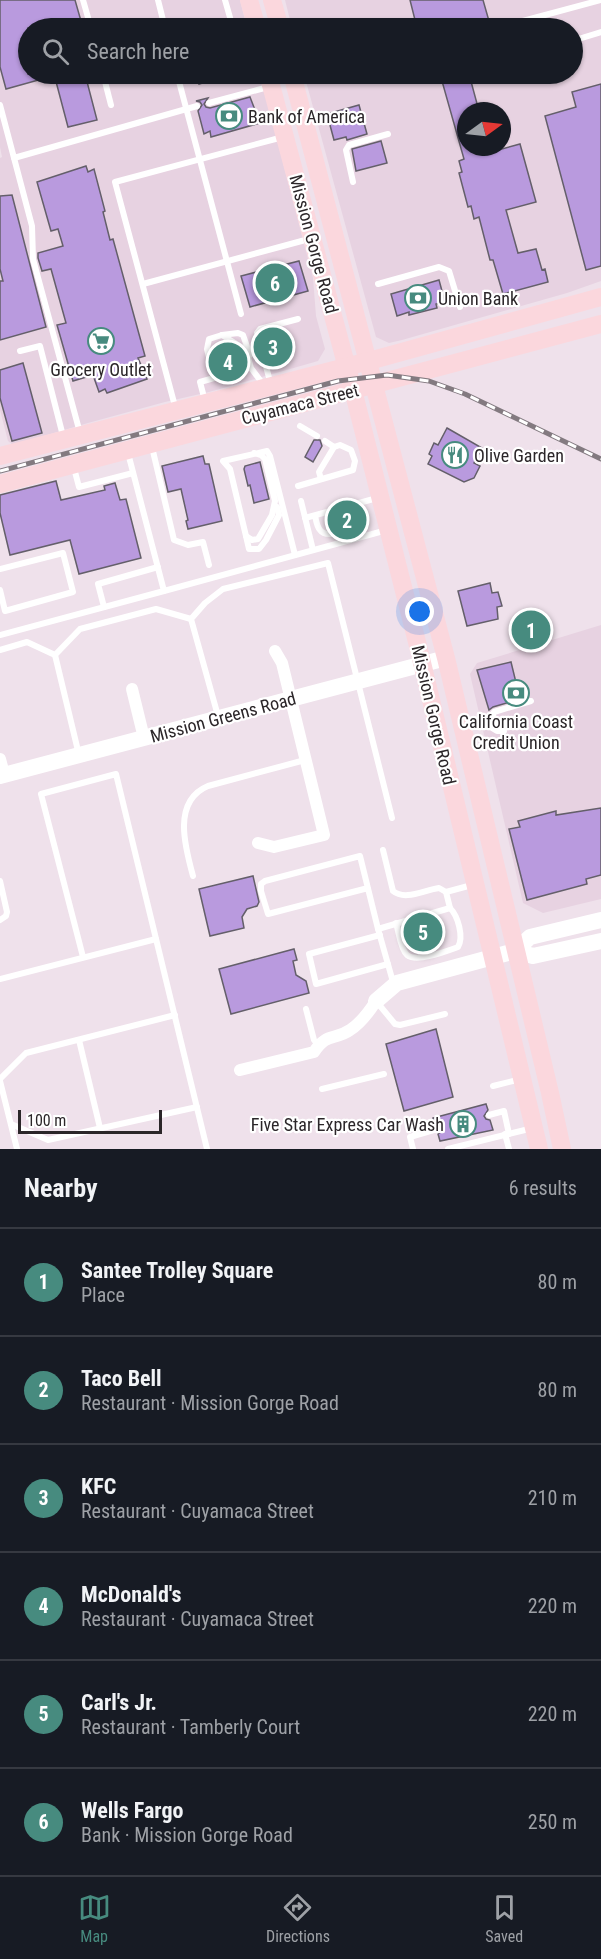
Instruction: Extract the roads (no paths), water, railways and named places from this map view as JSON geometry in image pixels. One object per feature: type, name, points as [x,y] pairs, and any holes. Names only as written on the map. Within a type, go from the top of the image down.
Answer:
[{"type":"main road","points":[[272,0],[277,18]]},
{"type":"main road","points":[[250,2],[256,18]]},
{"type":"main road","name":"Mission Gorge Road","points":[[274,84],[285,137],[347,366],[422,664],[539,1149]]},
{"type":"main road","name":"Mission Gorge Road","points":[[294,84],[446,658],[562,1149]]},
{"type":"main road","name":"Cuyamaca Street","points":[[2,454],[206,403],[266,383],[369,361],[601,297]]},
{"type":"main road","name":"Cuyamaca Street","points":[[0,484],[601,324]]},
{"type":"street","points":[[258,843],[274,847],[324,835],[282,663],[274,651]]},
{"type":"street","name":"Mission Greens Road","points":[[1,770],[79,755],[446,658]]},
{"type":"street","points":[[132,690],[144,738]]},
{"type":"street","points":[[240,1070],[314,1052],[321,1041],[349,1031],[365,1017],[376,1001],[397,983],[515,951],[530,937],[601,920]]},
{"type":"street","points":[[515,951],[533,956],[601,941]]},
{"type":"lane","points":[[83,0],[88,18]]},
{"type":"lane","points":[[158,0],[162,18]]},
{"type":"lane","points":[[225,0],[230,18]]},
{"type":"lane","points":[[534,18],[601,0]]},
{"type":"lane","points":[[583,38],[601,32]]},
{"type":"lane","points":[[106,84],[111,105]]},
{"type":"lane","points":[[180,84],[242,314]]},
{"type":"lane","points":[[209,103],[258,84]]},
{"type":"lane","points":[[0,105],[32,226],[33,259],[72,438]]},
{"type":"lane","points":[[14,158],[197,106]]},
{"type":"lane","points":[[353,182],[346,150],[349,145],[388,134]]},
{"type":"lane","points":[[176,411],[115,182],[285,137]]},
{"type":"lane","points":[[142,284],[312,238]]},
{"type":"lane","points":[[378,284],[439,267],[449,272],[460,307]]},
{"type":"lane","points":[[266,383],[257,333],[260,329],[298,319]]},
{"type":"lane","points":[[206,403],[200,382],[214,378],[207,350],[209,339],[238,333],[243,336],[255,373]]},
{"type":"lane","points":[[222,335],[246,350],[251,368],[266,383]]},
{"type":"lane","points":[[20,351],[40,346],[72,438]]},
{"type":"lane","points":[[300,426],[317,436]]},
{"type":"lane","points":[[325,441],[334,447]]},
{"type":"lane","points":[[151,443],[174,540],[189,545],[203,542],[209,565]]},
{"type":"lane","points":[[298,486],[353,470],[355,461],[351,450],[340,445],[334,447],[319,472],[321,479]]},
{"type":"lane","points":[[127,449],[164,591]]},
{"type":"lane","points":[[254,453],[265,459],[279,515],[260,549],[249,549],[230,469],[223,461],[254,453],[267,451],[295,555]]},
{"type":"lane","points":[[73,464],[79,487],[133,473]]},
{"type":"lane","points":[[305,518],[380,497]]},
{"type":"lane","points":[[246,536],[252,540],[258,539],[272,515],[275,501]]},
{"type":"lane","points":[[301,501],[314,550]]},
{"type":"lane","points":[[315,516],[322,533],[330,535],[358,526],[362,528],[364,536]]},
{"type":"lane","points":[[0,635],[388,529]]},
{"type":"lane","points":[[0,569],[63,553],[73,592],[5,610],[0,590]]},
{"type":"lane","points":[[191,620],[205,603],[223,589],[328,563],[392,818]]},
{"type":"lane","points":[[104,607],[98,584],[158,567]]},
{"type":"lane","points":[[55,655],[80,628],[156,609],[191,620]]},
{"type":"lane","points":[[191,620],[218,718]]},
{"type":"lane","points":[[0,650],[27,642],[55,655]]},
{"type":"lane","points":[[55,655],[79,755]]},
{"type":"lane","points":[[504,731],[492,728],[491,721],[494,712],[531,701]]},
{"type":"lane","points":[[193,876],[183,833],[185,815],[195,794],[208,786],[306,760]]},
{"type":"lane","points":[[83,957],[41,794],[116,774],[207,1149]]},
{"type":"lane","points":[[383,850],[393,891],[397,894],[409,895],[439,888],[446,892],[475,884]]},
{"type":"lane","points":[[368,888],[268,914],[261,884],[360,856],[394,986]]},
{"type":"lane","points":[[0,880],[8,912],[0,920]]},
{"type":"lane","points":[[396,923],[404,948],[412,957],[422,958],[458,947],[461,938],[446,892]]},
{"type":"lane","points":[[388,964],[316,984],[309,954],[379,932],[396,923],[450,908]]},
{"type":"lane","points":[[0,979],[156,939]]},
{"type":"lane","points":[[376,1001],[395,1024],[400,1025],[445,1014]]},
{"type":"lane","points":[[306,1010],[314,1040],[318,1045]]},
{"type":"lane","points":[[17,1149],[11,1124],[2,1103],[0,1080],[26,1053],[175,1015]]},
{"type":"lane","points":[[79,1040],[100,1128]]},
{"type":"lane","points":[[322,1089],[384,1074]]},
{"type":"lane","points":[[493,1086],[522,1079]]},
{"type":"lane","points":[[11,1124],[48,1140],[197,1107]]},
{"type":"lane","points":[[489,1115],[504,1111],[509,1149]]},
{"type":"lane","points":[[448,1149],[461,1148],[533,1128]]},
{"type":"lane","points":[[413,1149],[410,1137],[436,1129]]},
{"type":"railway","points":[[0,471],[338,381],[387,375],[429,381],[465,394],[601,459]]},
{"type":"place","name":"Bank of America","points":[[229,116]]},
{"type":"place","name":"Wells Fargo","points":[[275,283]]},
{"type":"place","name":"Union Bank","points":[[418,298]]},
{"type":"place","name":"Grocery Outlet","points":[[101,341]]},
{"type":"place","name":"KFC","points":[[273,347]]},
{"type":"place","name":"McDonald's","points":[[228,362]]},
{"type":"place","name":"Olive Garden","points":[[455,455]]},
{"type":"place","name":"Taco Bell","points":[[347,520]]},
{"type":"place","name":"Santee Trolley Square","points":[[531,630]]},
{"type":"place","name":"California Coast Credit Union","points":[[516,693]]},
{"type":"place","name":"Carl's Jr.","points":[[423,932]]},
{"type":"place","name":"Five Star Express Car Wash","points":[[463,1124]]}]
